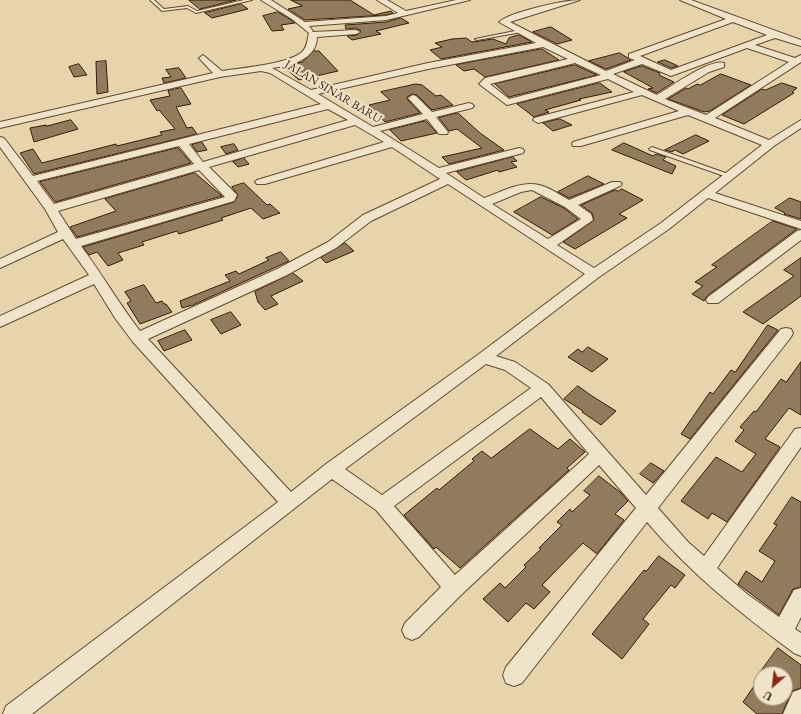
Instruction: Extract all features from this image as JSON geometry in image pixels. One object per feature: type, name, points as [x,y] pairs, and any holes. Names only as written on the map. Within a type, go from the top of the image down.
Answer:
[{"type":"street","points":[[261,68],[298,60],[307,54],[312,43],[312,35],[304,24],[265,0]]},
{"type":"street","points":[[382,0],[405,14]]},
{"type":"street","points":[[435,0],[444,5]]},
{"type":"street","points":[[304,24],[386,18],[466,0]]},
{"type":"street","points":[[576,0],[543,8],[503,21],[543,44],[658,99],[770,144]]},
{"type":"street","points":[[684,0],[775,35],[801,43]]},
{"type":"street","points":[[702,7],[716,0]]},
{"type":"street","points":[[532,2],[541,5],[543,8]]},
{"type":"street","points":[[733,19],[633,55],[642,61],[671,72],[775,35]]},
{"type":"street","points":[[312,35],[356,32]]},
{"type":"street","points":[[310,93],[428,66],[543,44]]},
{"type":"street","points":[[746,45],[798,59]]},
{"type":"street","points":[[658,99],[706,70],[761,50]]},
{"type":"street","points":[[203,58],[220,74]]},
{"type":"street","points":[[706,119],[798,59]]},
{"type":"street","points":[[576,60],[488,80],[484,84],[507,102],[607,75],[642,61]]},
{"type":"street","name":"JALAN SINAR BARU","points":[[0,125],[220,74],[261,68],[273,71],[393,143],[482,203],[594,274]]},
{"type":"street","points":[[538,120],[644,92]]},
{"type":"street","points":[[413,98],[430,116],[442,132]]},
{"type":"street","points":[[29,180],[330,105]]},
{"type":"street","points":[[370,130],[469,106]]},
{"type":"street","points":[[577,144],[688,112]]},
{"type":"street","points":[[51,209],[357,121]]},
{"type":"street","points":[[14,714],[290,503],[332,469],[484,358],[594,274],[665,226],[770,144],[801,123]]},
{"type":"street","points":[[786,134],[801,138]]},
{"type":"street","points":[[0,140],[18,162],[29,180],[51,209],[69,238],[97,277],[120,315],[138,338],[290,503]]},
{"type":"street","points":[[0,264],[69,238],[230,199],[231,194],[201,166],[182,143]]},
{"type":"street","points":[[261,182],[393,143]]},
{"type":"street","points":[[436,172],[519,151]]},
{"type":"street","points":[[138,338],[282,272],[332,245],[367,218],[448,180]]},
{"type":"street","points":[[569,204],[616,184]]},
{"type":"street","points":[[482,203],[519,189],[532,187],[540,189],[585,214],[588,219],[548,245]]},
{"type":"street","points":[[706,194],[801,225]]},
{"type":"street","points":[[714,300],[801,234]]},
{"type":"street","points":[[0,322],[97,277]]},
{"type":"street","points":[[514,675],[786,333]]},
{"type":"street","points":[[484,358],[510,366],[542,388],[681,548],[740,602],[801,646]]},
{"type":"street","points":[[382,505],[542,388]]},
{"type":"street","points":[[705,570],[801,434]]},
{"type":"street","points":[[412,630],[454,588],[600,454]]},
{"type":"street","points":[[332,469],[382,505],[454,588]]},
{"type":"street","points":[[782,632],[801,597]]},
{"type":"street","points":[[794,714],[801,700]]},
{"type":"lane","points":[[152,0],[163,10],[188,7],[196,12],[250,0]]},
{"type":"lane","points":[[477,39],[520,31]]},
{"type":"lane","points":[[652,149],[729,176]]},
{"type":"building","points":[[189,0],[236,0],[200,9]]},
{"type":"building","points":[[291,0],[350,0],[374,15],[391,11],[393,13],[386,15],[305,20],[288,9],[302,6]]},
{"type":"building","points":[[241,4],[248,9],[212,18],[205,13]]},
{"type":"building","points":[[278,12],[295,23],[281,25],[284,30],[272,31],[263,16]]},
{"type":"building","points":[[401,18],[409,23],[376,31],[381,34],[352,40],[347,36],[357,35],[361,31],[356,28],[346,29],[345,25],[386,22]]},
{"type":"building","points":[[551,27],[572,40],[557,44],[533,32]]},
{"type":"building","points":[[519,35],[532,42],[441,59],[430,50],[442,47],[435,43],[452,39],[466,38],[472,42],[493,39],[506,44],[509,38]]},
{"type":"building","points":[[542,49],[559,60],[485,77],[474,69],[464,71],[456,65]]},
{"type":"building","points":[[314,51],[319,51],[338,71],[299,80],[284,67],[302,62]]},
{"type":"building","points":[[620,53],[631,60],[606,69],[589,61]]},
{"type":"building","points":[[665,60],[678,66],[671,68],[658,62]]},
{"type":"building","points":[[106,61],[108,92],[97,94],[96,62]]},
{"type":"building","points":[[79,64],[87,75],[74,77],[69,67]]},
{"type":"building","points":[[575,65],[597,75],[509,97],[495,84]]},
{"type":"building","points":[[642,66],[660,73],[659,75],[674,82],[657,93],[648,89],[653,88],[624,72]]},
{"type":"building","points":[[179,68],[186,78],[164,83],[162,78],[171,77],[166,70]]},
{"type":"building","points":[[721,74],[751,85],[710,111],[704,112],[668,99],[686,88],[688,89],[697,84],[700,85]]},
{"type":"building","points":[[600,83],[612,92],[579,99],[581,100],[545,110],[549,112],[534,117],[517,104]]},
{"type":"building","points":[[782,83],[797,88],[792,92],[794,93],[744,124],[722,115],[762,89],[765,90]]},
{"type":"building","points":[[416,84],[422,85],[436,96],[441,95],[453,105],[432,110],[417,95],[412,94],[407,97],[407,99],[420,113],[385,122],[369,105],[390,100],[381,92]]},
{"type":"building","points":[[181,88],[191,104],[176,107],[187,128],[192,127],[197,134],[34,174],[20,153],[33,149],[42,163],[116,144],[117,146],[162,135],[160,132],[175,129],[159,110],[157,111],[150,100],[170,96],[168,91]]},
{"type":"building","points":[[458,113],[480,133],[504,150],[449,164],[442,157],[482,148],[457,129],[449,131],[439,118]]},
{"type":"building","points":[[560,119],[572,125],[553,131],[543,123]]},
{"type":"building","points":[[71,120],[78,129],[34,142],[30,128]]},
{"type":"building","points":[[426,121],[437,133],[401,141],[390,130]]},
{"type":"building","points":[[696,135],[709,141],[683,154],[675,150],[672,152],[665,150]]},
{"type":"building","points":[[202,142],[207,150],[197,152],[192,145]]},
{"type":"building","points":[[624,143],[653,156],[656,154],[666,157],[663,160],[676,166],[672,174],[612,150]]},
{"type":"building","points":[[234,144],[238,150],[226,154],[221,147]]},
{"type":"building","points":[[178,148],[191,163],[55,202],[40,182]]},
{"type":"building","points":[[513,157],[517,161],[511,162],[517,167],[499,172],[498,170],[466,180],[457,172]]},
{"type":"building","points":[[244,158],[249,164],[238,167],[233,162]]},
{"type":"building","points":[[195,173],[222,196],[77,237],[70,227],[116,211],[105,199]]},
{"type":"building","points":[[588,176],[604,184],[569,198],[558,192]]},
{"type":"building","points":[[244,183],[267,205],[270,204],[280,213],[263,219],[251,208],[221,218],[223,220],[179,234],[177,231],[142,242],[144,245],[118,253],[123,260],[108,266],[97,252],[89,255],[83,247],[234,202],[238,195],[232,187]]},
{"type":"building","points":[[622,189],[643,200],[619,214],[627,218],[575,249],[563,242],[594,220],[592,213],[581,205],[615,190],[618,191]]},
{"type":"building","points":[[541,197],[564,208],[578,219],[552,235],[514,212]]},
{"type":"building","points":[[790,198],[801,202],[801,219],[784,214],[785,213],[775,208]]},
{"type":"building","points":[[773,221],[797,229],[707,296],[704,301],[692,294],[703,286],[695,282],[717,267],[712,265]]},
{"type":"building","points":[[345,243],[354,251],[326,263],[321,258]]},
{"type":"building","points":[[281,252],[289,261],[193,305],[182,308],[180,301],[230,281],[225,275],[236,271],[239,274],[269,260],[266,258]]},
{"type":"building","points":[[801,258],[801,296],[763,324],[743,312],[794,276],[784,270]]},
{"type":"building","points":[[293,273],[303,281],[271,296],[278,304],[265,310],[258,302],[255,292]]},
{"type":"building","points":[[144,285],[156,303],[162,301],[172,312],[140,324],[127,303],[131,301],[125,292]]},
{"type":"building","points":[[231,312],[241,325],[221,334],[211,320]]},
{"type":"building","points":[[768,325],[778,330],[690,439],[681,434],[710,392],[713,394],[731,370],[735,372]]},
{"type":"building","points":[[185,330],[192,340],[164,351],[158,341]]},
{"type":"building","points":[[588,347],[608,359],[592,372],[568,357],[578,349],[582,352]]},
{"type":"building","points":[[801,362],[801,415],[789,408],[765,439],[780,447],[727,522],[712,513],[708,519],[681,501],[716,457],[742,472],[756,454],[735,441],[744,430],[740,427],[754,411],[756,412],[781,379],[786,382]]},
{"type":"building","points":[[578,386],[616,411],[601,425],[564,399]]},
{"type":"building","points":[[530,429],[558,449],[570,439],[585,452],[567,468],[569,470],[460,568],[436,547],[434,549],[404,515],[437,488],[439,490],[474,461],[472,459],[482,451],[491,458]]},
{"type":"building","points":[[651,463],[664,471],[653,483],[640,474]]},
{"type":"building","points":[[599,476],[620,492],[628,501],[615,514],[624,520],[597,554],[583,543],[542,585],[550,592],[534,609],[526,603],[508,622],[483,599],[500,583],[505,588],[526,567],[524,565],[541,549],[539,548],[562,525],[557,522],[570,509],[572,512],[590,495],[584,491]]},
{"type":"building","points":[[792,497],[801,502],[801,587],[793,589],[779,615],[738,584],[746,571],[762,582],[775,561],[759,551],[777,525],[774,524]]},
{"type":"building","points":[[659,556],[685,575],[675,588],[671,585],[643,619],[649,624],[622,659],[592,634],[644,570],[646,571]]},
{"type":"building","points":[[778,648],[801,665],[801,688],[793,691],[793,666],[765,666]]},
{"type":"building","points":[[753,688],[753,706],[785,706],[782,714],[757,714],[743,702]]}]
